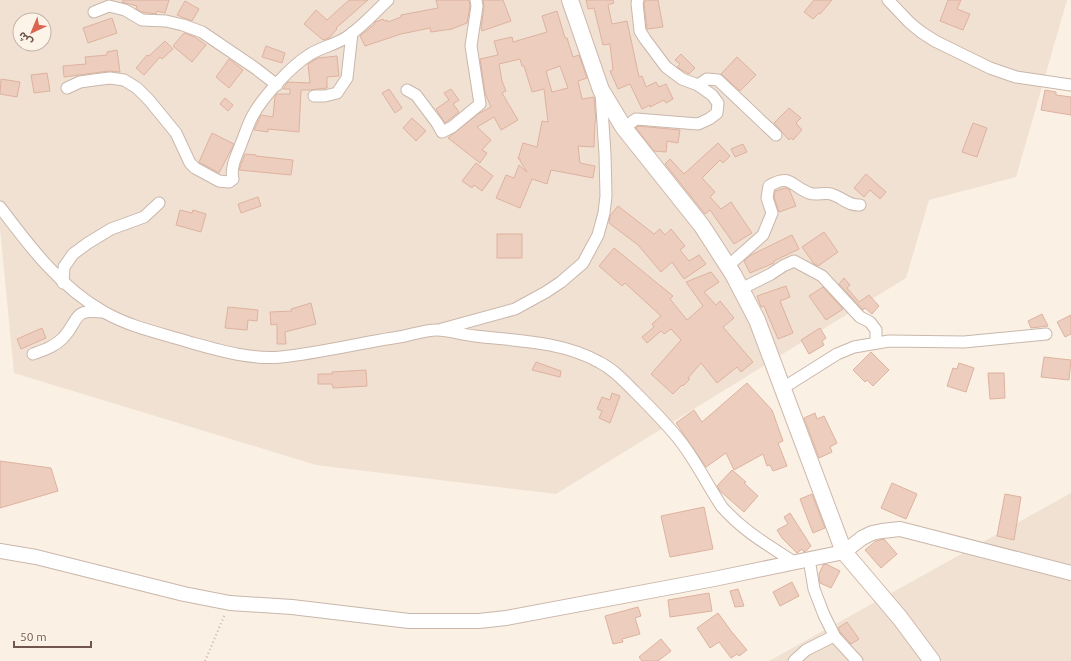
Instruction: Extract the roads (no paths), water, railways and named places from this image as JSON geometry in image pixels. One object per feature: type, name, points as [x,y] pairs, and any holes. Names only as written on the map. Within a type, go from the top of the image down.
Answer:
[{"type":"main road","points":[[570,0],[601,90],[624,128],[702,226],[741,289],[756,320],[783,388],[844,552],[900,618],[932,661]]},
{"type":"street","points":[[68,88],[80,82],[94,80],[110,78],[124,80],[137,88],[150,100],[176,133],[190,163],[195,168],[219,181],[229,182],[233,179],[232,175],[234,163],[253,115],[260,104],[290,70],[310,54],[334,44],[352,33],[388,0]]},
{"type":"street","points":[[407,90],[416,95],[438,123],[442,132],[452,127],[480,104],[471,46],[476,12],[476,0]]},
{"type":"street","points":[[624,128],[636,119],[698,124],[709,120],[717,113],[718,103],[712,95],[698,85],[682,79],[666,67],[645,39],[640,31],[638,0]]},
{"type":"street","points":[[888,0],[921,32],[935,41],[990,68],[1016,77],[1071,85]]},
{"type":"street","points":[[94,12],[109,6],[125,10],[142,20],[166,21],[202,32],[277,85]]},
{"type":"street","points":[[314,96],[325,96],[337,93],[347,78],[352,33]]},
{"type":"street","points":[[698,85],[707,79],[718,80],[776,135]]},
{"type":"street","points":[[0,207],[43,261],[63,283],[105,312],[133,325],[203,346],[262,357],[279,357],[318,352],[437,330],[516,309],[561,282],[583,263],[598,235],[604,214],[606,196],[604,119],[601,90]]},
{"type":"street","points":[[728,266],[763,235],[772,213],[767,198],[769,186],[776,181],[784,180],[793,183],[809,193],[832,194],[852,205],[860,205]]},
{"type":"street","points":[[63,283],[64,267],[73,254],[111,229],[144,217],[159,203]]},
{"type":"street","points":[[741,289],[794,261],[822,276],[860,317],[870,322],[876,330],[876,342]]},
{"type":"street","points":[[33,354],[56,344],[63,338],[73,322],[81,313],[88,311],[105,312]]},
{"type":"street","points":[[437,330],[474,336],[528,341],[561,347],[601,362],[614,372],[656,412],[682,442],[713,495],[729,516],[742,529],[794,562]]},
{"type":"street","points":[[783,388],[847,349],[876,342],[908,340],[964,342],[1046,334]]},
{"type":"street","points":[[0,551],[36,557],[184,594],[230,603],[292,607],[409,621],[479,621],[559,609],[844,552],[862,538],[872,533],[882,531],[900,530],[1071,573]]},
{"type":"street","points":[[808,559],[814,589],[834,636],[857,661]]},
{"type":"street","points":[[794,661],[806,650],[834,636]]}]
